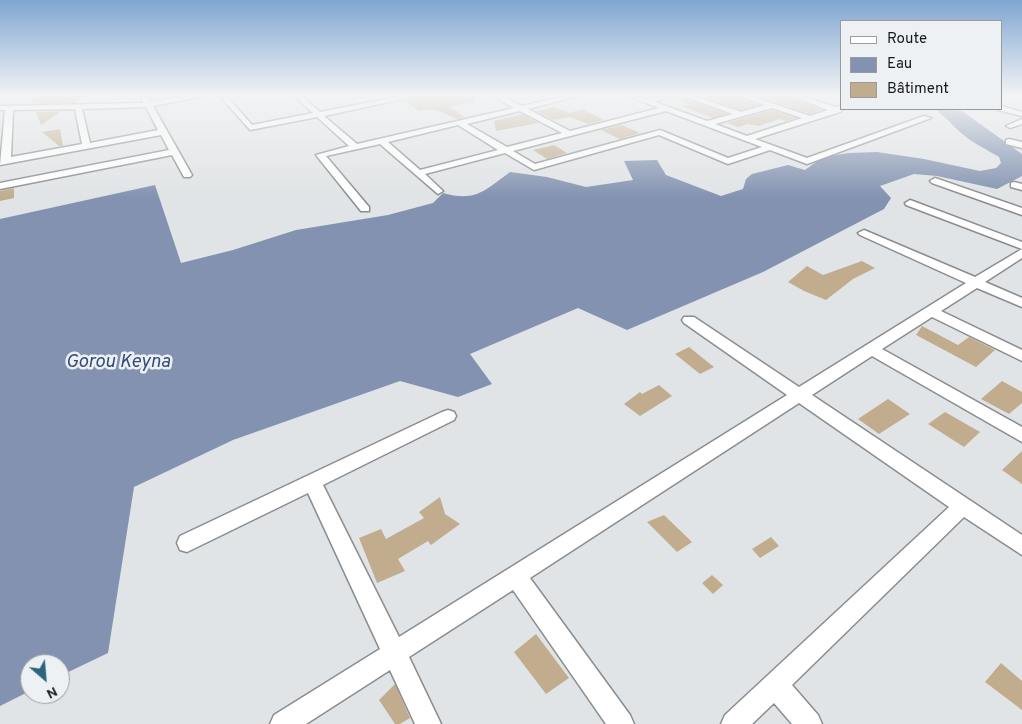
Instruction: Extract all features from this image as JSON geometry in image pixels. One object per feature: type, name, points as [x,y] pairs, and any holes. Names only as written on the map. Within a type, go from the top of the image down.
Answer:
[{"type":"street","points":[[4,130],[3,162],[163,132],[187,174]]},
{"type":"street","points":[[83,130],[87,146]]},
{"type":"street","points":[[336,130],[356,147]]},
{"type":"street","points":[[365,209],[320,155],[431,130]]},
{"type":"street","points":[[472,130],[537,167],[660,132],[728,161],[768,148]]},
{"type":"street","points":[[562,130],[570,134]]},
{"type":"street","points":[[418,173],[586,130]]},
{"type":"street","points":[[721,130],[800,160],[814,160],[895,130]]},
{"type":"street","points":[[746,139],[774,130]]},
{"type":"street","points":[[382,141],[438,191]]},
{"type":"street","points":[[1009,142],[1022,145]]},
{"type":"street","points":[[0,186],[174,152]]},
{"type":"street","points":[[935,182],[1022,212]]},
{"type":"street","points":[[910,203],[1022,246]]},
{"type":"street","points":[[864,233],[1022,303]]},
{"type":"street","points":[[283,724],[1022,253]]},
{"type":"street","points":[[930,311],[1022,356]]},
{"type":"street","points":[[689,320],[1022,546]]},
{"type":"street","points":[[871,349],[1022,434]]},
{"type":"street","points":[[187,543],[448,416]]},
{"type":"street","points":[[312,481],[428,724]]},
{"type":"street","points":[[734,724],[963,506]]},
{"type":"street","points":[[515,575],[622,724]]},
{"type":"street","points":[[775,686],[809,724]]},
{"type":"water","name":"Gorou Keyna","points":[[958,130],[988,130],[1022,154],[1022,176],[997,189],[937,176],[914,174],[880,186],[891,198],[884,209],[763,272],[627,330],[578,308],[470,354],[492,384],[458,397],[400,381],[233,440],[134,487],[108,653],[70,671],[70,654],[20,654],[20,696],[0,706],[0,219],[155,185],[181,263],[233,250],[296,230],[388,215],[433,203],[443,193],[464,196],[472,195],[486,189],[510,172],[547,177],[586,187],[633,180],[624,161],[657,160],[666,175],[721,196],[743,189],[746,179],[752,174],[788,165],[805,170],[823,157],[849,153],[877,152],[924,159],[980,171],[996,168],[1001,163],[999,157],[972,141]]},
{"type":"building","points":[[60,130],[63,146],[59,146],[42,132]]},
{"type":"building","points":[[601,130],[633,130],[640,133],[620,139]]},
{"type":"building","points":[[554,145],[567,153],[547,159],[533,150]]},
{"type":"building","points":[[14,188],[14,198],[0,201],[0,191]]},
{"type":"building","points":[[862,261],[875,268],[853,279],[826,300],[788,282],[807,266],[823,275]]},
{"type":"building","points":[[922,326],[958,345],[969,337],[995,350],[976,367],[916,335]]},
{"type":"building","points":[[689,347],[714,367],[700,374],[675,354]]},
{"type":"building","points":[[1002,381],[1022,392],[1022,403],[1009,414],[981,399]]},
{"type":"building","points":[[659,385],[672,396],[640,416],[624,404],[640,392],[642,394]]},
{"type":"building","points":[[888,399],[910,414],[879,434],[858,419]]},
{"type":"building","points":[[945,412],[980,432],[964,447],[928,424]]},
{"type":"building","points":[[1022,451],[1022,484],[1002,470]]},
{"type":"building","points":[[440,497],[445,514],[460,524],[431,545],[428,541],[398,559],[405,571],[377,583],[359,538],[381,529],[386,539],[424,518],[419,512]]},
{"type":"building","points":[[664,515],[692,542],[677,552],[647,522]]},
{"type":"building","points":[[771,537],[779,546],[760,558],[752,549]]},
{"type":"building","points":[[712,575],[723,585],[713,594],[702,583]]},
{"type":"building","points":[[536,634],[569,678],[546,694],[514,652]]},
{"type":"building","points":[[1001,663],[1022,681],[1022,710],[985,682]]},
{"type":"building","points":[[395,684],[410,718],[400,724],[395,724],[379,700]]}]
